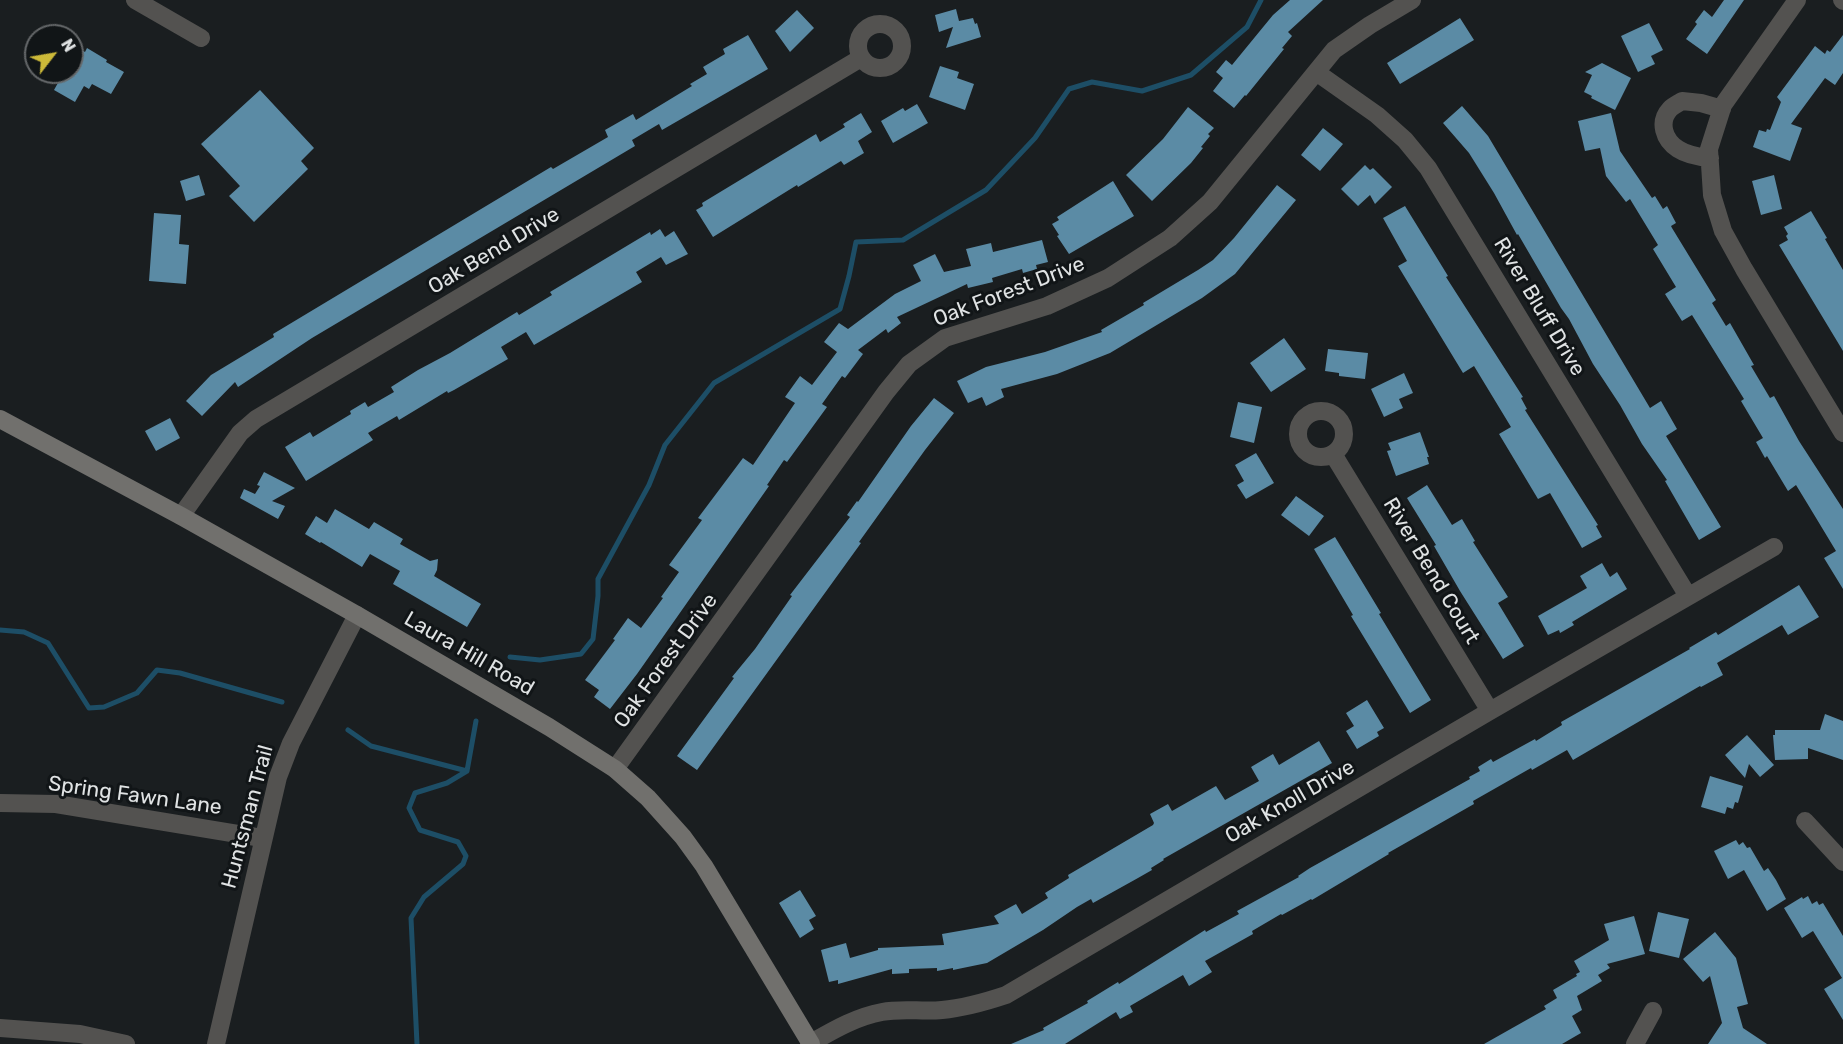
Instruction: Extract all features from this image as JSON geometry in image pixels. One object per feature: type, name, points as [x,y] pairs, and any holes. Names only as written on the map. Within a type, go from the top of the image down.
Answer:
[{"type":"main road","name":"Laura Hill Road","points":[[0,419],[181,516],[357,615],[549,727],[615,770],[648,798],[683,837],[704,866],[811,1044]]},
{"type":"street","points":[[135,0],[201,38]]},
{"type":"street","name":"Oak Forest Drive","points":[[615,770],[879,402],[909,364],[945,338],[1047,306],[1108,278],[1170,238],[1210,202],[1334,50],[1352,36],[1412,0]]},
{"type":"street","points":[[1797,0],[1722,109],[1709,149],[1712,195],[1723,231],[1744,270],[1843,433]]},
{"type":"street","name":"Oak Bend Drive","points":[[181,516],[240,433],[256,419],[861,58]]},
{"type":"street","name":"River Bluff Drive","points":[[1316,72],[1377,115],[1405,140],[1428,168],[1688,596]]},
{"type":"street","points":[[1710,158],[1693,156],[1678,149],[1666,138],[1663,125],[1670,110],[1682,101],[1722,109]]},
{"type":"street","name":"River Bend Court","points":[[1333,454],[1490,711]]},
{"type":"street","name":"Oak Knoll Drive","points":[[811,1044],[848,1023],[881,1012],[962,1008],[1006,995],[1490,711],[1774,548]]},
{"type":"street","name":"Huntsman Trail","points":[[216,1044],[278,777],[291,743],[357,615]]},
{"type":"street","name":"Spring Fawn Lane","points":[[0,803],[56,804],[262,838]]},
{"type":"street","points":[[1806,821],[1843,862]]},
{"type":"street","points":[[1635,1044],[1653,1011]]},
{"type":"street","points":[[0,1028],[80,1034],[126,1044]]},
{"type":"building","points":[[1290,0],[1323,0],[1288,32],[1292,36],[1282,48],[1284,49],[1234,108],[1213,91],[1223,78],[1216,72],[1226,60],[1232,65],[1273,15]]},
{"type":"building","points":[[1724,0],[1744,0],[1707,54],[1686,39],[1704,10],[1712,17]]},
{"type":"building","points":[[956,9],[959,21],[973,18],[981,37],[946,48],[953,27],[939,32],[935,15]]},
{"type":"building","points":[[797,10],[814,28],[790,52],[775,31]]},
{"type":"building","points":[[1460,18],[1474,40],[1400,84],[1387,63]]},
{"type":"building","points":[[1649,23],[1663,50],[1651,56],[1655,64],[1638,72],[1621,36]]},
{"type":"building","points":[[748,35],[768,69],[662,130],[659,124],[632,140],[635,146],[312,338],[238,387],[235,382],[202,416],[186,401],[211,375],[274,337],[273,334],[551,167],[553,169],[608,137],[605,130],[633,114],[636,120],[692,86],[690,84],[707,74],[703,67],[725,54],[723,49]]},
{"type":"building","points":[[1843,35],[1843,73],[1835,85],[1825,78],[1791,124],[1802,128],[1790,161],[1753,147],[1759,130],[1766,132],[1767,129],[1770,130],[1781,102],[1777,97],[1815,46],[1825,54],[1827,50],[1830,52]]},
{"type":"building","points":[[87,48],[124,72],[111,94],[92,84],[89,89],[84,86],[75,102],[54,90],[57,84],[84,84],[84,51]]},
{"type":"building","points":[[1602,63],[1631,78],[1615,110],[1584,92],[1592,75],[1585,72]]},
{"type":"building","points":[[940,66],[959,72],[957,78],[974,84],[965,110],[929,97]]},
{"type":"building","points":[[260,90],[314,148],[301,161],[308,169],[254,222],[229,196],[240,186],[201,144]]},
{"type":"building","points":[[917,104],[928,123],[893,143],[881,121],[903,108],[905,111]]},
{"type":"building","points":[[1462,106],[1488,136],[1650,408],[1661,401],[1677,429],[1666,436],[1721,527],[1699,540],[1665,481],[1667,480],[1593,364],[1494,193],[1469,153],[1443,123]]},
{"type":"building","points":[[1188,107],[1214,128],[1191,163],[1152,201],[1126,175],[1163,139]]},
{"type":"building","points":[[861,113],[872,132],[858,141],[864,153],[844,165],[841,161],[798,187],[797,185],[713,237],[696,210],[703,206],[702,203],[816,134],[820,142],[845,127],[843,124]]},
{"type":"building","points":[[1611,113],[1620,151],[1652,198],[1655,196],[1663,209],[1667,206],[1676,223],[1671,226],[1672,228],[1716,300],[1712,303],[1726,326],[1730,323],[1770,398],[1774,396],[1799,441],[1843,509],[1843,589],[1824,558],[1836,551],[1796,485],[1788,491],[1767,456],[1765,458],[1756,442],[1763,438],[1741,401],[1744,399],[1692,315],[1682,321],[1665,294],[1676,287],[1653,249],[1658,245],[1630,199],[1626,202],[1606,176],[1600,148],[1585,151],[1578,121]]},
{"type":"building","points":[[1323,128],[1343,144],[1320,171],[1301,155]]},
{"type":"building","points":[[1365,165],[1370,170],[1373,168],[1392,187],[1375,204],[1370,195],[1358,206],[1341,189]]},
{"type":"building","points":[[199,175],[205,195],[186,201],[180,181]]},
{"type":"building","points":[[1774,175],[1782,209],[1761,215],[1752,181]]},
{"type":"building","points":[[1113,181],[1134,216],[1069,254],[1052,224],[1059,220],[1057,217]]},
{"type":"building","points":[[1277,185],[1296,200],[1235,274],[1202,298],[1110,353],[1057,374],[1001,389],[1004,397],[986,406],[982,397],[968,403],[957,381],[986,367],[1045,352],[1102,332],[1101,330],[1213,260]]},
{"type":"building","points":[[1405,206],[1448,276],[1446,277],[1523,397],[1521,398],[1527,409],[1525,410],[1598,525],[1596,526],[1602,537],[1582,548],[1550,493],[1538,499],[1499,434],[1511,427],[1474,366],[1463,373],[1398,266],[1407,261],[1383,218]]},
{"type":"building","points":[[1811,211],[1843,270],[1843,351],[1779,245],[1788,240],[1784,227]]},
{"type":"building","points":[[154,213],[181,215],[179,244],[189,245],[186,284],[149,281]]},
{"type":"building","points":[[660,229],[665,237],[674,231],[688,254],[666,265],[661,257],[636,272],[642,282],[534,345],[526,332],[501,347],[508,359],[454,390],[448,393],[447,391],[399,420],[397,416],[368,433],[373,440],[306,481],[285,447],[310,432],[313,437],[351,414],[350,411],[365,402],[368,407],[394,392],[391,387],[418,370],[517,312],[519,315],[552,295],[550,292],[650,232],[651,235]]},
{"type":"building","points":[[1042,240],[1048,262],[1036,265],[1037,269],[1023,273],[1022,269],[992,278],[993,282],[968,288],[967,284],[897,317],[901,323],[888,333],[886,329],[858,350],[863,354],[845,378],[842,376],[822,404],[827,407],[787,462],[784,460],[767,485],[769,486],[637,674],[610,709],[594,697],[599,690],[585,680],[615,640],[613,639],[628,618],[641,628],[663,598],[661,597],[679,572],[669,565],[702,520],[698,518],[743,458],[753,465],[795,403],[785,397],[800,376],[812,385],[837,352],[824,342],[839,323],[848,329],[895,294],[921,281],[913,265],[935,254],[944,272],[971,266],[966,249],[991,243],[993,252]]},
{"type":"building","points":[[1284,338],[1306,369],[1271,392],[1250,363]]},
{"type":"building","points":[[1328,349],[1368,353],[1365,379],[1339,376],[1339,373],[1325,371]]},
{"type":"building","points":[[1404,373],[1413,393],[1399,399],[1403,408],[1384,417],[1371,389]]},
{"type":"building","points":[[934,398],[954,413],[925,450],[859,542],[861,543],[697,770],[677,756],[734,678],[732,677],[755,649],[792,596],[790,595],[850,517],[847,515],[857,501]]},
{"type":"building","points":[[1238,402],[1262,407],[1254,443],[1230,437]]},
{"type":"building","points":[[170,418],[180,438],[156,451],[145,431]]},
{"type":"building","points":[[1420,432],[1429,457],[1427,457],[1429,464],[1396,476],[1387,451],[1391,450],[1388,443]]},
{"type":"building","points":[[1256,453],[1274,483],[1246,499],[1237,485],[1244,481],[1235,465]]},
{"type":"building","points":[[264,472],[295,488],[272,501],[285,506],[278,519],[240,498],[244,489],[255,494]]},
{"type":"building","points":[[1427,485],[1452,525],[1462,519],[1475,541],[1473,542],[1508,597],[1498,603],[1524,646],[1503,659],[1460,591],[1434,546],[1436,545],[1407,498]]},
{"type":"building","points":[[1296,496],[1324,516],[1309,536],[1281,515]]},
{"type":"building","points":[[335,509],[369,529],[374,522],[403,539],[400,544],[430,561],[438,559],[434,576],[481,604],[467,627],[393,584],[400,571],[370,554],[362,567],[305,534],[316,516],[327,523]]},
{"type":"building","points":[[1335,537],[1431,700],[1410,713],[1351,616],[1353,615],[1314,549]]},
{"type":"building","points":[[1602,563],[1610,577],[1617,572],[1627,589],[1572,622],[1574,625],[1560,633],[1559,630],[1548,635],[1538,616],[1587,588],[1580,576]]},
{"type":"building","points":[[1799,585],[1819,617],[1788,635],[1782,625],[1717,663],[1723,675],[1573,760],[1567,750],[1473,801],[1474,804],[1312,900],[1281,914],[1252,931],[1253,934],[1205,961],[1212,972],[1189,986],[1183,975],[1130,1006],[1133,1012],[1120,1019],[1116,1012],[1065,1044],[1011,1044],[1044,1030],[1043,1028],[1088,1003],[1087,1001],[1118,982],[1119,984],[1205,930],[1206,932],[1239,914],[1237,911],[1470,779],[1469,777],[1480,771],[1478,767],[1491,759],[1493,762],[1535,739],[1536,741],[1562,725],[1561,722],[1716,632],[1718,635]]},
{"type":"building","points":[[1367,700],[1384,728],[1377,732],[1379,736],[1357,749],[1346,731],[1354,726],[1346,713]]},
{"type":"building","points":[[1825,714],[1843,721],[1843,760],[1808,748],[1808,759],[1775,760],[1773,735],[1775,735],[1775,730],[1820,730]]},
{"type":"building","points":[[1747,735],[1774,765],[1760,777],[1749,764],[1745,778],[1725,755]]},
{"type":"building","points":[[1319,741],[1332,763],[1163,859],[1151,868],[1152,870],[1138,878],[1093,903],[1091,899],[1077,907],[987,963],[953,970],[953,968],[937,971],[937,968],[909,969],[909,973],[892,974],[892,969],[838,984],[838,980],[829,982],[821,950],[846,943],[850,958],[878,950],[878,948],[944,945],[942,934],[999,924],[994,916],[1016,904],[1022,914],[1048,898],[1045,893],[1069,878],[1068,875],[1153,825],[1150,814],[1168,804],[1172,811],[1216,786],[1225,800],[1259,781],[1251,767],[1273,754],[1279,765]]},
{"type":"building","points":[[1710,776],[1743,786],[1738,803],[1735,802],[1733,809],[1727,807],[1725,814],[1701,807]]},
{"type":"building","points":[[1736,840],[1739,845],[1743,842],[1747,848],[1750,847],[1764,871],[1768,868],[1786,899],[1767,911],[1744,870],[1728,879],[1714,851]]},
{"type":"building","points":[[800,890],[816,916],[809,920],[814,929],[800,938],[779,903]]},
{"type":"building","points":[[1808,896],[1812,904],[1817,901],[1819,905],[1823,903],[1843,936],[1843,1020],[1824,989],[1842,978],[1813,931],[1802,938],[1784,908]]},
{"type":"building","points":[[1658,912],[1689,919],[1679,958],[1649,951]]},
{"type":"building","points":[[1634,916],[1645,954],[1607,964],[1610,968],[1598,975],[1602,981],[1577,996],[1582,1010],[1572,1016],[1581,1033],[1562,1044],[1484,1044],[1546,1009],[1544,1006],[1557,998],[1553,990],[1580,972],[1574,961],[1609,940],[1604,924]]},
{"type":"building","points":[[1715,932],[1736,958],[1748,1004],[1737,1007],[1743,1028],[1767,1044],[1708,1044],[1722,1023],[1710,976],[1703,982],[1683,959]]},
{"type":"waterway","points":[[510,657],[540,660],[581,654],[593,639],[598,579],[649,485],[665,445],[714,383],[840,309],[856,242],[903,240],[986,190],[1035,138],[1069,89],[1092,82],[1142,91],[1191,75],[1247,27],[1261,0]]},
{"type":"waterway","points":[[0,630],[24,632],[48,643],[89,708],[104,707],[137,693],[157,670],[180,673],[282,702]]},
{"type":"waterway","points":[[417,1044],[411,918],[424,897],[463,864],[466,856],[458,842],[420,830],[409,808],[415,793],[447,783],[467,771],[476,721]]},
{"type":"waterway","points":[[348,730],[371,746],[467,771]]}]
